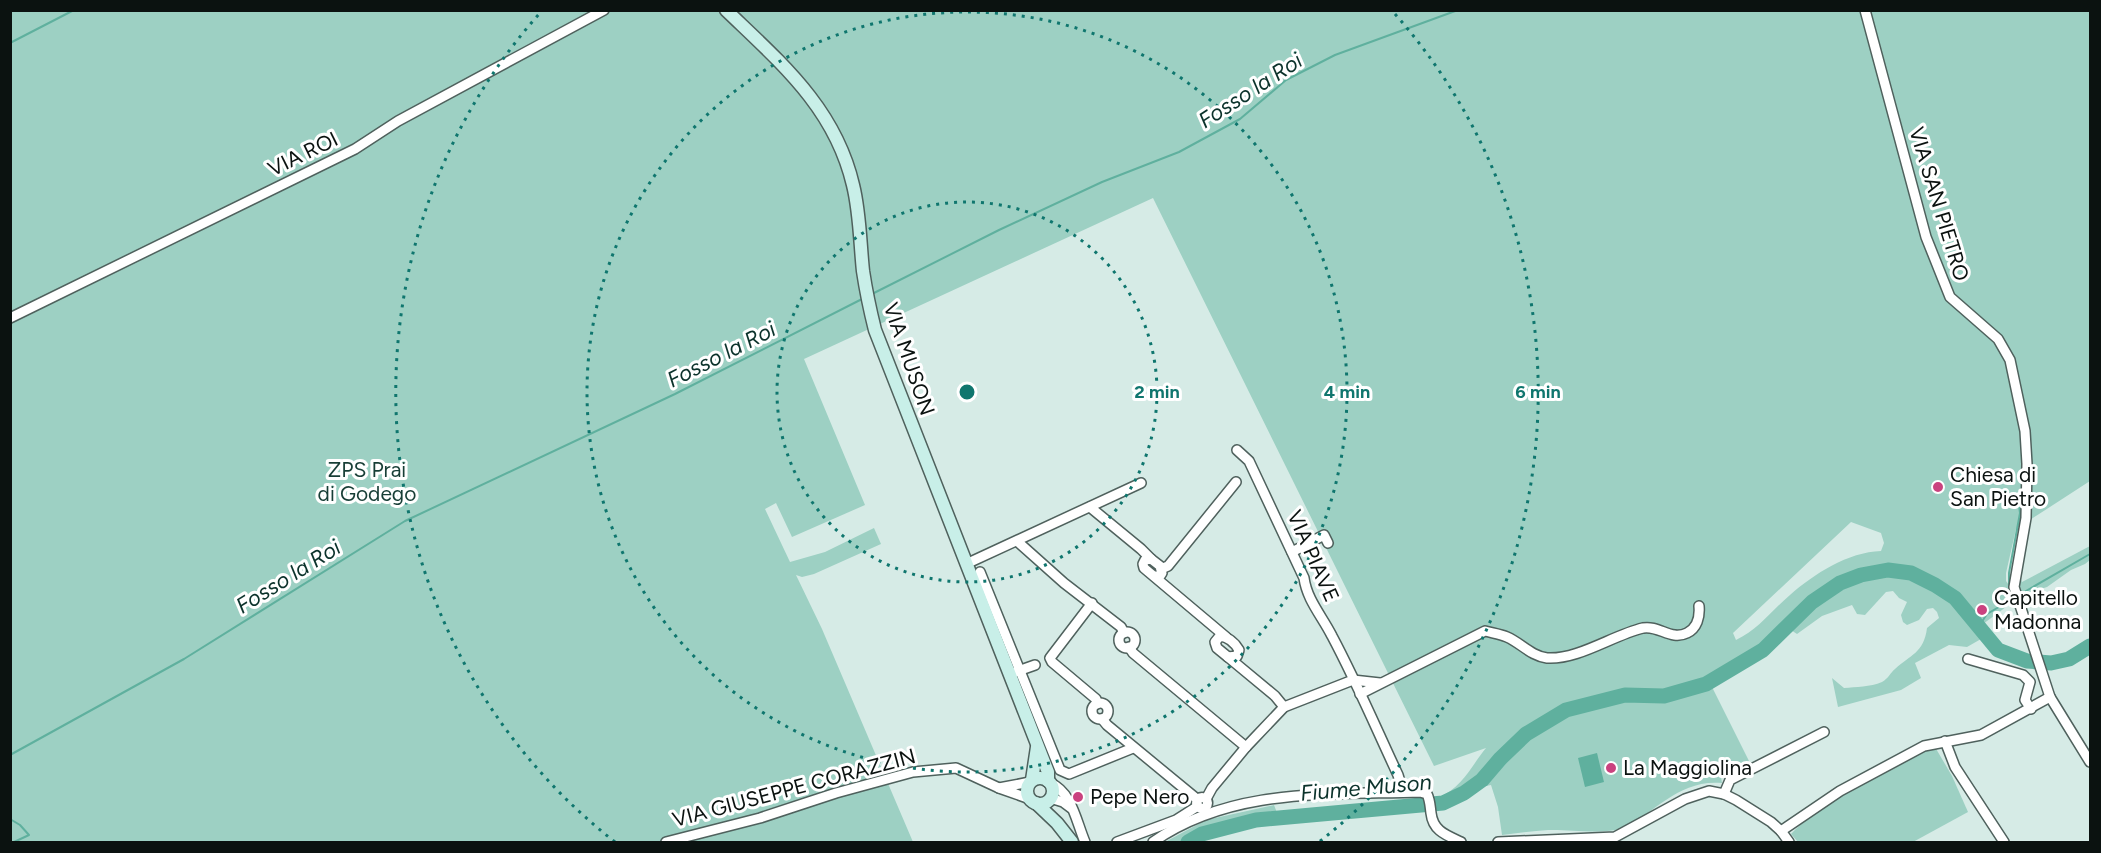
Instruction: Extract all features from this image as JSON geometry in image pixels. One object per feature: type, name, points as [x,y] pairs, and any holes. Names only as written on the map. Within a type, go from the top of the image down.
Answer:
[{"type":"main road","name":"VIA MUSON","points":[[726,10],[789,70],[811,95],[834,132],[842,150],[853,185],[867,295],[883,353],[966,564],[985,598],[1014,672],[1048,772],[1052,792],[1050,799],[1057,823]]},
{"type":"main road","name":"VIA MUSON","points":[[1037,743],[1037,753],[1027,791],[1033,801],[1057,823],[1072,843]]},
{"type":"main road","points":[[1031,781],[1040,778],[1049,782]]},
{"type":"main road","points":[[1033,801],[1043,803],[1050,799]]},
{"type":"street","name":"VIA ROI","points":[[10,318],[355,149],[398,121],[604,10]]},
{"type":"street","name":"VIA SAN PIETRO","points":[[1864,10],[1936,266],[1950,297],[1998,339],[2010,360],[2025,431],[2027,464],[2026,518],[2014,579],[2016,596],[2050,697],[2091,762]]},
{"type":"street","name":"VIA PIAVE","points":[[1237,450],[1249,461],[1304,578],[1306,592],[1332,635],[1398,775],[1403,792]]},
{"type":"street","points":[[1159,576],[1236,482]]},
{"type":"street","points":[[966,564],[1141,483]]},
{"type":"street","points":[[1090,507],[1141,549],[1148,560],[1143,564],[1144,568],[1159,576],[1219,635],[1237,646],[1239,650],[1234,659]]},
{"type":"street","points":[[1292,552],[1324,536],[1328,543]]},
{"type":"street","points":[[1017,541],[1064,583],[1121,627],[1124,633],[1130,632],[1135,639],[1129,647],[1132,653],[1246,747]]},
{"type":"street","points":[[980,572],[985,598]]},
{"type":"street","points":[[1050,660],[1051,655],[1092,603]]},
{"type":"street","points":[[1360,694],[1485,631],[1508,638],[1535,655],[1547,658],[1564,657],[1648,627],[1675,636],[1684,635],[1693,630],[1697,624],[1699,606]]},
{"type":"street","points":[[1219,635],[1217,648],[1234,659],[1284,707]]},
{"type":"street","points":[[1968,659],[2023,675],[2030,682],[2025,700],[2031,709]]},
{"type":"street","points":[[1050,660],[1014,672],[1060,771],[1069,774],[1133,747]]},
{"type":"street","points":[[1050,660],[1096,699],[1097,704],[1092,710],[1097,719],[1102,719],[1107,726],[1200,802]]},
{"type":"street","points":[[1117,843],[1176,820],[1200,802],[1246,747],[1284,707],[1353,680],[1381,682]]},
{"type":"street","points":[[1780,831],[1840,791],[1929,744],[1981,735],[2050,697]]},
{"type":"street","points":[[1724,794],[1730,780],[1824,732]]},
{"type":"street","points":[[1945,741],[1955,767],[2004,843]]},
{"type":"street","name":"VIA GIUSEPPE CORAZZIN","points":[[666,843],[760,818],[836,793],[913,772],[956,768],[1033,801]]},
{"type":"street","points":[[999,788],[1031,781]]},
{"type":"street","points":[[1049,782],[1059,787],[1068,798],[1085,843]]},
{"type":"street","points":[[1498,843],[1615,837],[1685,799],[1709,791],[1724,794],[1771,822],[1789,843]]},
{"type":"street","points":[[1153,843],[1195,818],[1248,801],[1310,795],[1420,792],[1429,797],[1432,821],[1437,829],[1461,843]]},
{"type":"street","points":[[1050,799],[1064,802],[1071,808]]},
{"type":"green space","name":"ZPS Prai di Godego","points":[[10,11],[2090,11],[2090,481],[2016,529],[2006,581],[2011,588],[2018,571],[2022,582],[2090,546],[2090,560],[2047,587],[2031,592],[2006,607],[1983,624],[1980,629],[1981,639],[1967,647],[1949,645],[1915,663],[1921,678],[1901,690],[1838,707],[1832,678],[1844,688],[1882,682],[1920,648],[1927,628],[1939,618],[1937,612],[1933,608],[1927,609],[1919,620],[1907,625],[1903,622],[1901,615],[1907,602],[1893,591],[1886,592],[1865,615],[1857,614],[1852,605],[1822,616],[1797,634],[1785,626],[1750,654],[1708,679],[1749,761],[1721,777],[1722,783],[1707,783],[1681,791],[1622,828],[1596,831],[1548,830],[1502,835],[1498,807],[1491,785],[1471,789],[1449,805],[1439,808],[1439,797],[1454,788],[1466,776],[1486,748],[1434,766],[1153,198],[804,359],[865,505],[792,537],[776,503],[765,509],[790,562],[825,552],[874,528],[881,544],[814,574],[802,577],[796,575],[822,629],[913,842],[11,842]],"holes":[[[1851,522],[1881,533],[1884,543],[1881,551],[1856,555],[1832,565],[1810,579],[1751,631],[1736,640],[1733,633]]]},
{"type":"green space","points":[[1935,747],[1952,776],[1968,812],[1913,842],[1798,842],[1791,834],[1820,809],[1859,784]]},
{"type":"green space","points":[[1274,805],[1279,818],[1245,819],[1202,842],[1165,842],[1206,820]]},
{"type":"shaded area","points":[[1597,753],[1604,782],[1585,787],[1578,758]]},
{"type":"waterway","points":[[10,43],[74,10]]},
{"type":"waterway","name":"Fosso la Roi","points":[[872,294],[999,230],[1102,182],[1179,152],[1240,119],[1286,80],[1335,55],[1458,10]]},
{"type":"waterway","name":"Fosso la Roi","points":[[10,755],[184,659],[405,521],[675,394],[864,298]]},
{"type":"waterway","points":[[2009,586],[2009,573],[2020,513],[2019,505]]},
{"type":"waterway","points":[[2019,595],[2090,554]]},
{"type":"waterway","name":"Fiume Muson","points":[[1188,842],[1202,834],[1256,820],[1443,803],[1464,793],[1482,780],[1526,734],[1566,710],[1625,695],[1664,696],[1706,684],[1763,650],[1812,602],[1840,583],[1861,575],[1888,570],[1911,573],[1935,585],[1955,598],[1998,650],[2027,661],[2051,663],[2069,659],[2090,646]]},
{"type":"waterway","points":[[2010,590],[2012,598]]},
{"type":"waterway","points":[[1975,632],[1987,614],[2014,598]]},
{"type":"waterway","name":"Fosso la Roi","points":[[10,819],[20,825],[29,835],[14,842]]},
{"type":"place","name":"Chiesa di San Pietro","points":[[1938,487]]},
{"type":"place","name":"Capitello Madonna","points":[[1982,610]]},
{"type":"place","name":"La Maggiolina","points":[[1611,768]]},
{"type":"place","name":"Pepe Nero","points":[[1078,797]]}]
